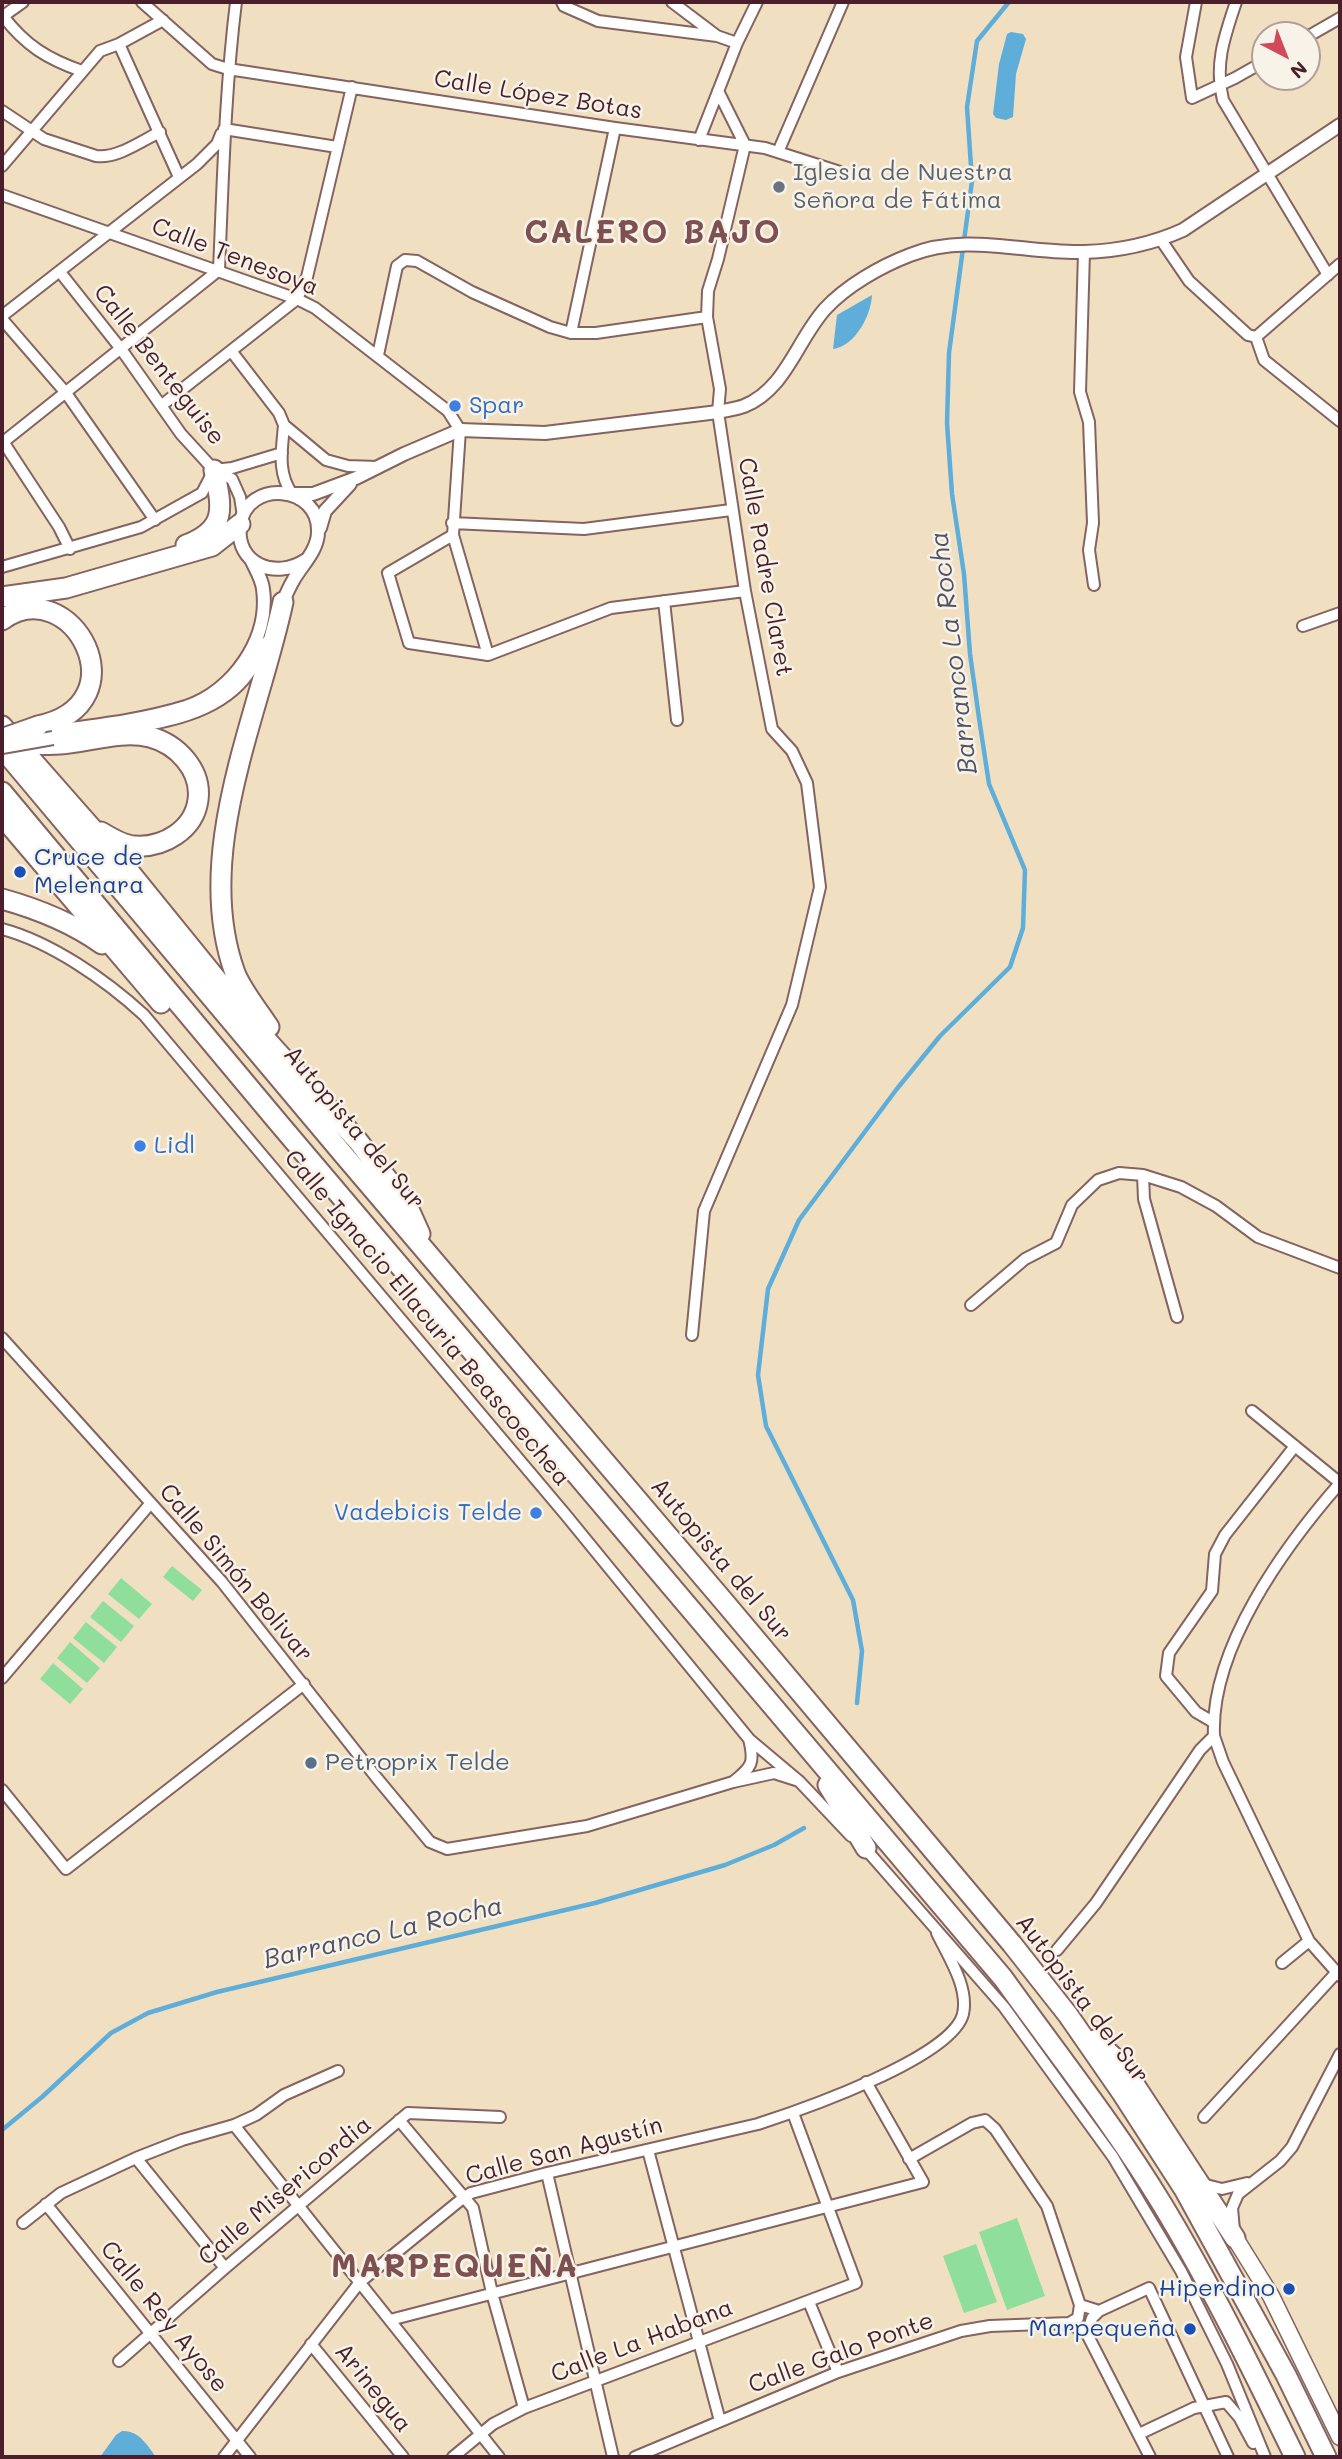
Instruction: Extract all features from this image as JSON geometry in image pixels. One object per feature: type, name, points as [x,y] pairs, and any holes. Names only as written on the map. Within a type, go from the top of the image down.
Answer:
[{"type":"highway","points":[[127,572],[205,536],[216,523],[222,505],[214,470]]},
{"type":"highway","points":[[2,597],[66,588],[212,546],[242,520]]},
{"type":"highway","points":[[283,602],[226,819],[221,885],[227,936],[236,974],[269,1028],[312,1089]]},
{"type":"highway","points":[[2,620],[10,614],[29,610],[40,610],[66,620],[79,632],[87,645],[92,665],[84,698],[72,713],[59,721],[49,735],[23,744]]},
{"type":"highway","points":[[2,739],[49,735],[150,737],[176,748],[195,773],[198,800],[186,827],[162,844],[133,847],[112,839],[92,826]]},
{"type":"highway","points":[[2,739],[38,770],[92,826],[261,1034],[358,1141],[406,1203],[429,1254]]},
{"type":"highway","name":"Autopista del Sur","points":[[2,739],[429,1254],[1004,1934],[1068,2015],[1184,2189],[1286,2375],[1326,2457]]},
{"type":"highway","name":"Autopista del Sur","points":[[2,792],[1003,1978],[1161,2202],[1210,2287],[1295,2457]]},
{"type":"highway","points":[[2,816],[134,973],[221,1069],[277,1121]]},
{"type":"highway","points":[[2,899],[69,923],[101,943],[134,973]]},
{"type":"highway","points":[[797,1733],[866,1848]]},
{"type":"highway","points":[[1068,2015],[1121,2064],[1235,2238]]},
{"type":"main road","points":[[1235,2238],[1271,2296],[1340,2437]]},
{"type":"main road","points":[[1303,2360],[1340,2413]]},
{"type":"street","points":[[23,2],[2,17],[31,46],[62,64],[82,71]]},
{"type":"street","points":[[142,2],[212,64],[228,69]]},
{"type":"street","points":[[70,549],[59,527],[2,442],[219,270],[224,129],[236,2]]},
{"type":"street","points":[[562,2],[565,6],[598,21],[718,36],[737,43]]},
{"type":"street","points":[[672,2],[718,36]]},
{"type":"street","points":[[699,140],[737,43],[757,2]]},
{"type":"street","points":[[1196,2],[1186,57],[1192,98],[1251,69]]},
{"type":"street","points":[[1236,2],[1221,47],[1218,67],[1223,100],[1328,275]]},
{"type":"street","points":[[778,152],[840,3]]},
{"type":"street","points":[[1321,29],[1340,18]]},
{"type":"street","points":[[2,166],[100,51],[119,44],[163,20]]},
{"type":"street","points":[[119,44],[180,177]]},
{"type":"street","name":"Calle López Botas","points":[[228,69],[745,145],[778,152],[839,172]]},
{"type":"street","points":[[162,405],[297,299],[307,277],[352,87]]},
{"type":"street","points":[[718,91],[745,145]]},
{"type":"street","points":[[2,111],[44,139],[104,157],[160,132]]},
{"type":"street","points":[[49,735],[188,706],[221,687],[246,661],[263,625],[263,588],[240,537],[242,520],[249,506],[258,498],[281,492],[313,494],[356,478],[460,430],[545,432],[718,412],[745,405],[768,390],[784,373],[806,333],[825,308],[846,291],[908,256],[947,245],[981,244],[1084,252],[1161,240],[1182,230],[1340,125]]},
{"type":"street","points":[[571,333],[615,128]]},
{"type":"street","points":[[224,129],[337,147]]},
{"type":"street","points":[[155,520],[66,393],[2,317],[209,154],[224,129]]},
{"type":"street","name":"Calle Padre Claret","points":[[692,1335],[704,1211],[792,1005],[820,887],[807,783],[792,751],[772,729],[731,510],[718,412],[720,389],[707,317],[708,291],[722,247],[745,145]]},
{"type":"street","points":[[209,154],[223,166]]},
{"type":"street","name":"Calle Tenesoya","points":[[2,195],[219,270],[315,308],[449,411],[460,430]]},
{"type":"street","points":[[1161,240],[1189,281],[1248,335],[1256,337]]},
{"type":"street","points":[[1084,252],[1080,392],[1089,422],[1093,523],[1089,550],[1094,585]]},
{"type":"street","points":[[378,355],[397,266],[405,260],[417,261],[472,292],[550,327],[571,333],[596,333],[707,317]]},
{"type":"street","points":[[1256,337],[1340,264]]},
{"type":"street","name":"Calle Benteguise","points":[[60,272],[121,349],[181,434],[214,470],[232,479],[240,497],[242,520]]},
{"type":"street","points":[[1256,337],[1264,360],[1340,421]]},
{"type":"street","points":[[232,352],[279,413],[284,425],[283,475],[293,494],[312,510],[318,533]]},
{"type":"street","points":[[284,425],[326,460],[348,466],[379,467]]},
{"type":"street","points":[[460,430],[453,536],[488,654]]},
{"type":"street","points":[[2,567],[141,527],[202,493],[214,470],[232,468],[282,453]]},
{"type":"street","points":[[49,735],[158,723],[207,707],[242,681],[268,643],[283,602],[312,552],[326,511],[356,478]]},
{"type":"street","points":[[452,523],[584,529],[731,510]]},
{"type":"street","points":[[453,536],[388,573],[410,643],[488,654],[611,608],[745,591]]},
{"type":"street","points":[[251,559],[261,566],[284,570],[306,560]]},
{"type":"street","points":[[664,601],[677,720]]},
{"type":"street","points":[[1304,625],[1340,613]]},
{"type":"street","points":[[2,739],[23,744]]},
{"type":"street","name":"Calle Ignacio Ellacuria Beascoechea","points":[[2,929],[34,940],[58,953],[124,997],[144,1014],[565,1514],[749,1739],[799,1781],[847,1833],[866,1848],[937,1933]]},
{"type":"street","points":[[971,1305],[1025,1259],[1056,1243],[1072,1205],[1098,1180],[1119,1173],[1143,1175],[1181,1187],[1216,1206],[1258,1237],[1340,1268]]},
{"type":"street","points":[[1143,1175],[1144,1199],[1177,1317]]},
{"type":"street","name":"Calle Simón Bolivar","points":[[2,1338],[222,1582],[430,1842],[447,1849],[587,1826],[733,1782]]},
{"type":"street","points":[[1204,2117],[1339,1974],[1309,1941],[1223,1762],[1214,1736],[1213,1722],[1218,1690],[1231,1646],[1267,1581],[1312,1516],[1340,1483],[1252,1411]]},
{"type":"street","points":[[1213,1722],[1196,1712],[1166,1676],[1169,1653],[1212,1591],[1215,1554],[1225,1535],[1295,1446]]},
{"type":"street","points":[[2,1678],[150,1504]]},
{"type":"street","points":[[2,1790],[66,1870],[304,1685]]},
{"type":"street","points":[[1057,1950],[1096,1903],[1200,1750],[1214,1736]]},
{"type":"street","points":[[733,1782],[748,1770],[753,1756],[749,1739]]},
{"type":"street","points":[[733,1782],[774,1773],[799,1781]]},
{"type":"street","points":[[937,1933],[962,1956],[1004,2007],[1113,2157],[1181,2271],[1227,2364],[1264,2457]]},
{"type":"street","name":"Calle San Agustín","points":[[224,2457],[360,2282],[471,2193],[758,2124],[793,2113],[920,2057],[951,2034],[963,2012],[958,1978],[937,1933]]},
{"type":"street","points":[[1282,1964],[1309,1941]]},
{"type":"street","points":[[1235,2238],[1232,2208],[1238,2194],[1280,2161],[1292,2147],[1340,2054]]},
{"type":"street","points":[[23,2223],[61,2193],[136,2158],[182,2140],[234,2125],[256,2115],[284,2095],[338,2071]]},
{"type":"street","points":[[390,2320],[923,2182],[866,2082]]},
{"type":"street","name":"Calle Misericordia","points":[[119,2361],[408,2113],[500,2117]]},
{"type":"street","points":[[793,2113],[829,2205]]},
{"type":"street","points":[[399,2120],[473,2208],[492,2293],[524,2408]]},
{"type":"street","points":[[909,2159],[972,2123],[985,2120],[995,2129],[1047,2206],[1080,2305],[1078,2318],[1069,2323],[1087,2334],[1150,2457]]},
{"type":"street","points":[[234,2125],[499,2457]]},
{"type":"street","points":[[648,2150],[720,2421]]},
{"type":"street","points":[[136,2158],[225,2268]]},
{"type":"street","points":[[547,2174],[613,2457]]},
{"type":"street","points":[[1199,2182],[1222,2189],[1259,2178]]},
{"type":"street","name":"Calle Rey Ayose","points":[[46,2204],[250,2457]]},
{"type":"street","name":"Calle La Habana","points":[[453,2457],[493,2424],[524,2408],[856,2283],[829,2205]]},
{"type":"street","points":[[1087,2334],[1092,2318],[1099,2311],[1149,2288],[1228,2457]]},
{"type":"street","points":[[809,2302],[838,2372]]},
{"type":"street","points":[[1080,2305],[1099,2311]]},
{"type":"street","name":"Calle Galo Ponte","points":[[635,2457],[838,2372],[961,2331],[990,2326],[1069,2323]]},
{"type":"street","name":"Arinegua","points":[[311,2344],[403,2457]]},
{"type":"street","points":[[1139,2434],[1203,2404],[1226,2402],[1240,2417],[1264,2457]]},
{"type":"green space","points":[[172,1566],[202,1590],[193,1601],[163,1577]]},
{"type":"green space","points":[[121,1578],[152,1604],[139,1619],[108,1594]]},
{"type":"green space","points":[[103,1601],[134,1626],[121,1642],[90,1617]]},
{"type":"green space","points":[[86,1622],[117,1647],[104,1663],[73,1638]]},
{"type":"green space","points":[[70,1642],[100,1668],[87,1683],[57,1658]]},
{"type":"green space","points":[[53,1663],[83,1689],[70,1704],[40,1679]]},
{"type":"green space","points":[[1017,2218],[1045,2296],[1007,2310],[979,2232]]},
{"type":"green space","points":[[976,2244],[997,2302],[964,2313],[943,2256]]},
{"type":"water","points":[[1007,34],[1023,34],[1026,39],[1016,74],[1013,117],[1006,120],[996,118],[993,114],[999,64]]},
{"type":"water","points":[[872,295],[869,312],[855,336],[841,347],[833,349],[837,315]]},
{"type":"water","points":[[122,2431],[138,2436],[156,2457],[100,2457]]},
{"type":"waterway","name":"Barranco La Rocha","points":[[857,1703],[862,1651],[853,1600],[766,1426],[758,1375],[768,1289],[799,1220],[940,1036],[1010,967],[1023,928],[1025,870],[989,784],[979,718],[970,654],[964,574],[952,494],[947,423],[949,353],[972,181],[967,107],[977,41],[1009,2]]},
{"type":"waterway","name":"Barranco La Rocha","points":[[2,2130],[111,2033],[148,2013],[217,1992],[595,1903],[725,1865],[774,1845],[804,1828]]},
{"type":"place","name":"Iglesia de Nuestra Señora de Fátima","points":[[779,187]]},
{"type":"place","name":"Spar","points":[[455,406]]},
{"type":"place","name":"Cruce de Melenara","points":[[20,872]]},
{"type":"place","name":"Lidl","points":[[140,1146]]},
{"type":"place","name":"Vadebicis Telde","points":[[536,1513]]},
{"type":"place","name":"Petroprix Telde","points":[[311,1763]]},
{"type":"place","name":"Hiperdino","points":[[1289,2289]]},
{"type":"place","name":"Marpequeña","points":[[1190,2329]]},
{"type":"district","name":"CALERO BAJO","points":[[653,233]]},
{"type":"district","name":"MARPEQUEÑA","points":[[455,2267]]}]
